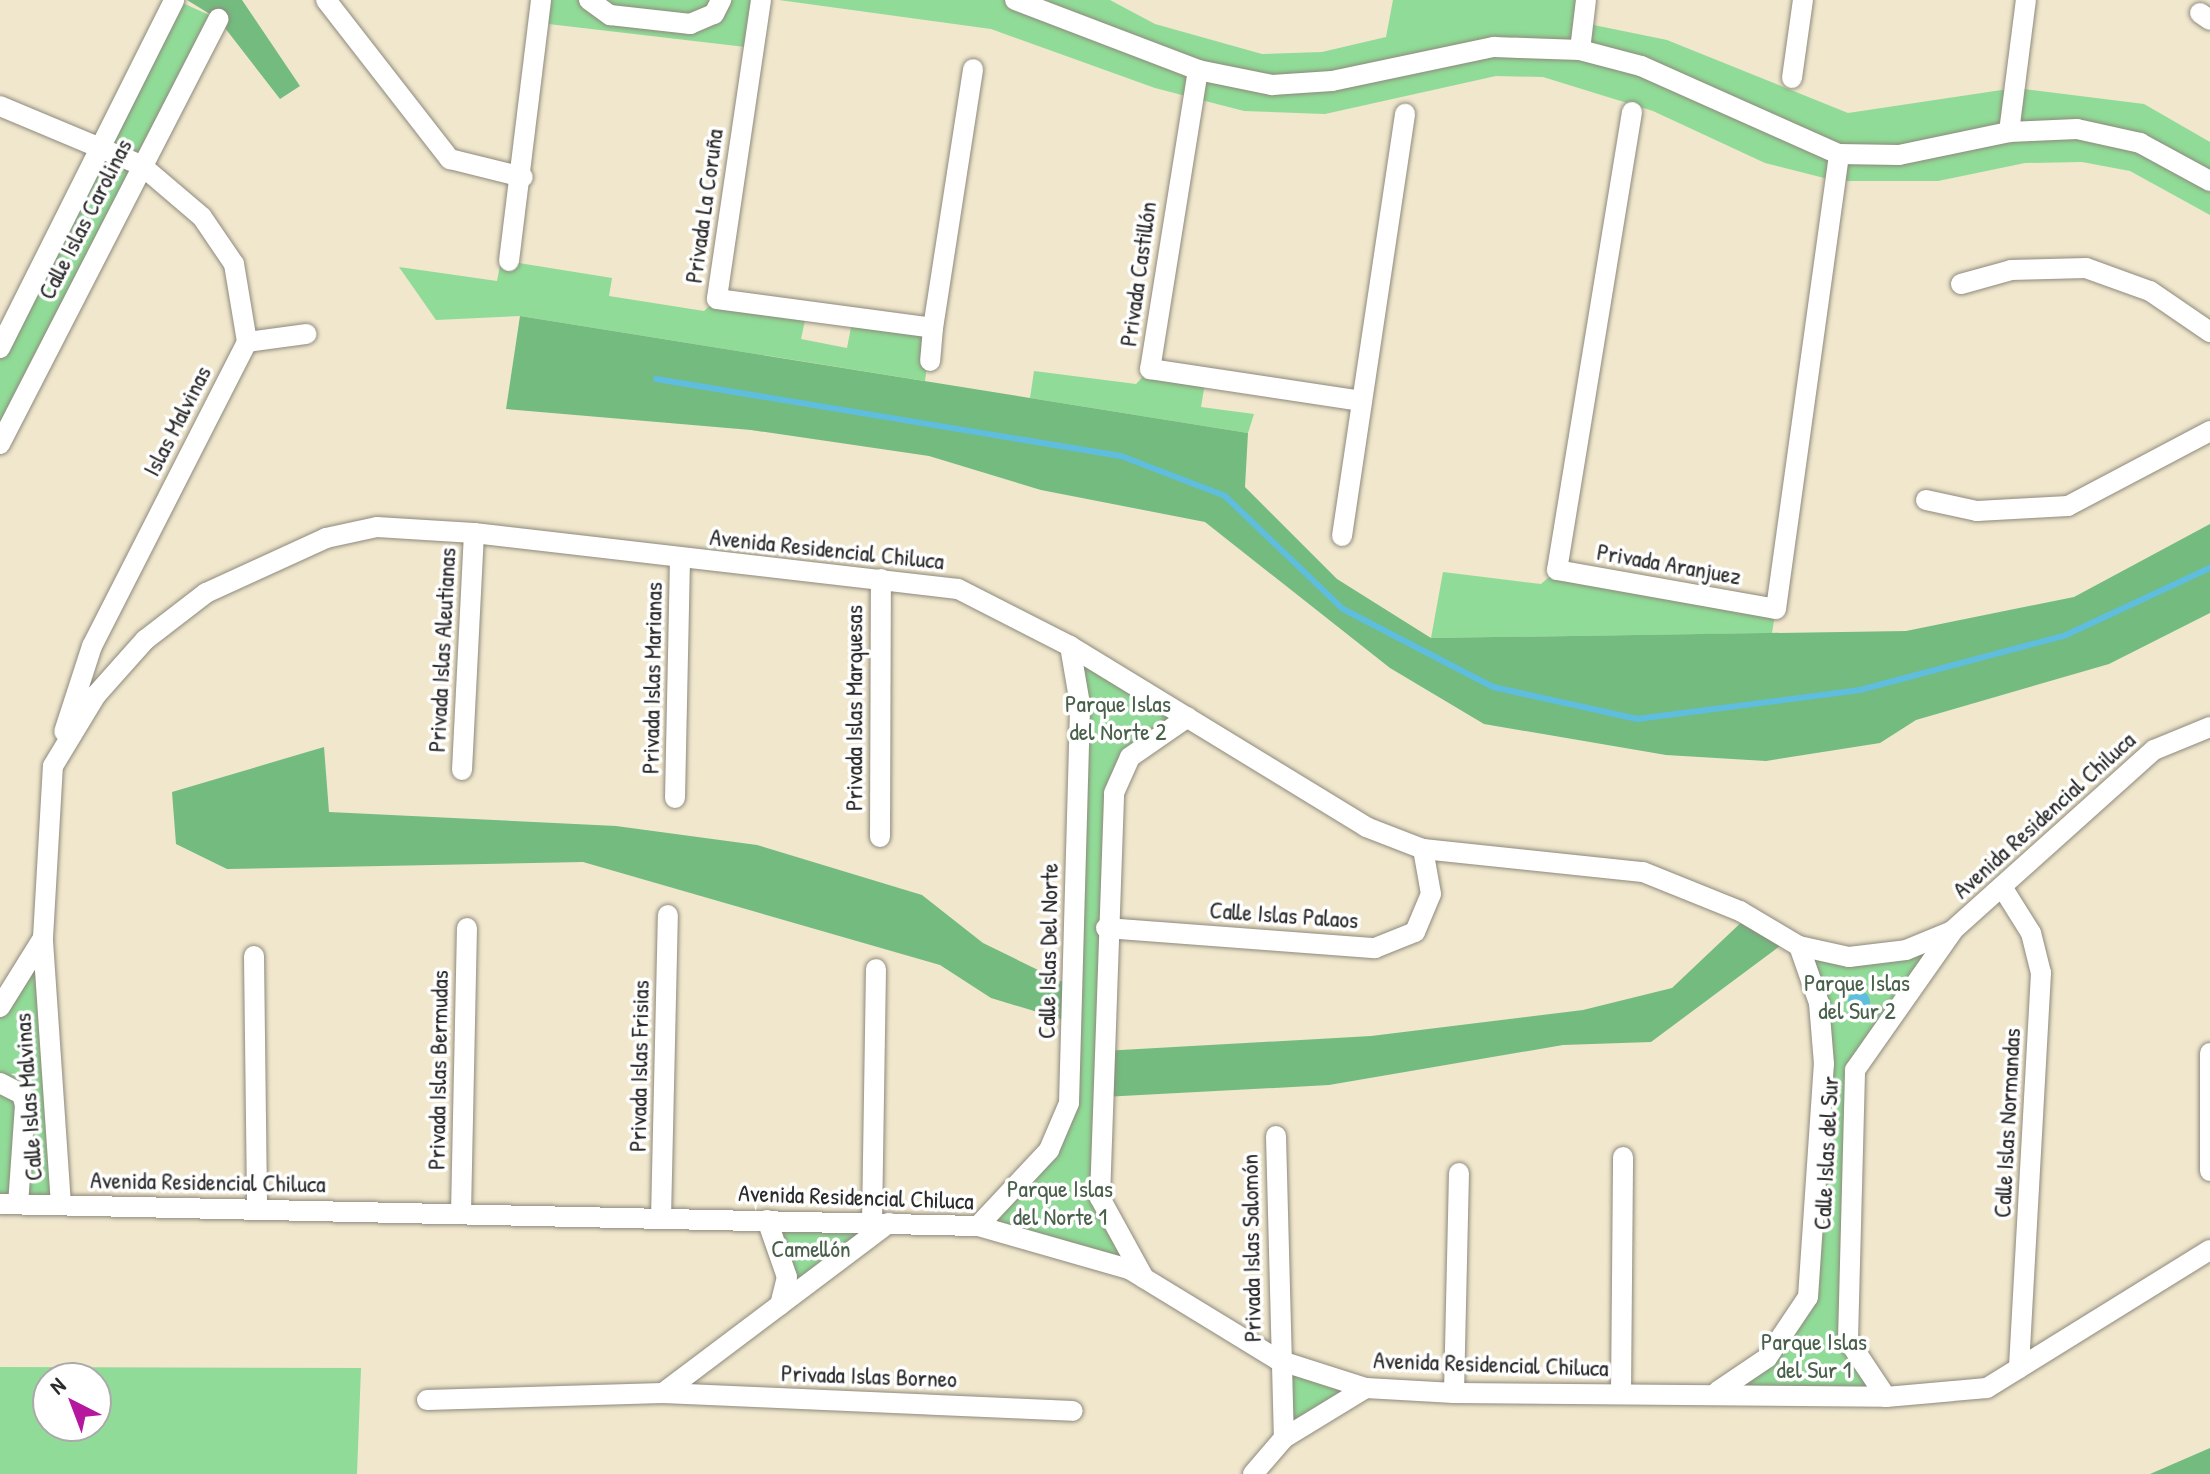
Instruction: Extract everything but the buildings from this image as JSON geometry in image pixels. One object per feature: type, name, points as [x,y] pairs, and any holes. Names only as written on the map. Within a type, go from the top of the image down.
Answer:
[{"type":"street","name":"Calle Islas Carolinas","points":[[0,348],[174,0]]},
{"type":"street","points":[[326,0],[450,159],[523,177]]},
{"type":"street","points":[[509,261],[523,177],[541,0]]},
{"type":"street","points":[[589,0],[610,15],[690,24],[714,14],[721,0]]},
{"type":"street","name":"Privada La Coruña","points":[[761,0],[717,299],[933,328]]},
{"type":"street","points":[[1015,0],[1198,70],[1302,83],[1494,47],[1580,50],[1641,66],[1839,154],[1899,155],[2009,132],[2104,134],[2140,143],[2210,181]]},
{"type":"street","points":[[1580,50],[1586,0]]},
{"type":"street","points":[[1792,78],[1803,0]]},
{"type":"street","points":[[2009,132],[2026,0]]},
{"type":"street","name":"Calle Islas Carolinas","points":[[0,444],[218,19]]},
{"type":"street","points":[[930,361],[973,69]]},
{"type":"street","name":"Privada Castillón","points":[[1198,70],[1150,369],[1362,401]]},
{"type":"street","points":[[0,106],[141,165],[202,217],[234,264],[247,342],[306,334]]},
{"type":"street","name":"Privada Aranjuez","points":[[1632,112],[1557,570],[1776,609],[1839,154]]},
{"type":"street","points":[[1342,536],[1405,114]]},
{"type":"street","points":[[1961,284],[2011,270],[2086,268],[2150,291],[2210,332]]},
{"type":"street","name":"Islas Malvinas","points":[[53,766],[92,646],[247,342]]},
{"type":"street","points":[[1926,500],[1977,511],[2068,506],[2210,431]]},
{"type":"street","name":"Avenida Residencial Chiluca","points":[[0,1007],[43,938],[53,766],[96,695],[145,640],[206,593],[326,538],[377,527],[474,533],[680,560],[958,589],[1070,646],[1366,827],[1423,849],[1643,872],[1740,911],[1799,946],[1849,957],[1906,950],[1952,931],[2004,890],[2154,750],[2210,727]]},
{"type":"street","name":"Privada Islas Aleutianas","points":[[462,770],[474,533]]},
{"type":"street","name":"Privada Islas Marianas","points":[[675,798],[680,560]]},
{"type":"street","name":"Privada Islas Marquesas","points":[[880,837],[881,579]]},
{"type":"street","name":"Calle Islas Del Norte","points":[[978,1226],[1049,1150],[1069,1103],[1080,704],[1070,646]]},
{"type":"street","points":[[1144,1278],[1100,1198],[1106,928],[1114,793],[1130,757],[1188,717]]},
{"type":"street","name":"Calle Islas Palaos","points":[[1106,928],[1375,948],[1415,932],[1431,894],[1423,849]]},
{"type":"street","name":"Calle Islas Normandas","points":[[2004,890],[2031,933],[2041,973],[2019,1368]]},
{"type":"street","name":"Privada Islas Frisias","points":[[661,1218],[668,915]]},
{"type":"street","name":"Privada Islas Bermudas","points":[[461,1213],[467,928]]},
{"type":"street","name":"Calle Islas del Sur","points":[[1886,1397],[1848,1340],[1855,1070],[1952,931]]},
{"type":"street","name":"Calle Islas Malvinas","points":[[43,938],[61,1205]]},
{"type":"street","name":"Calle Islas del Sur","points":[[1718,1391],[1767,1358],[1808,1297],[1824,1064],[1819,1003],[1799,946]]},
{"type":"street","points":[[254,956],[257,1210]]},
{"type":"street","points":[[663,1393],[780,1305],[881,1223],[876,969]]},
{"type":"street","points":[[2210,1053],[2210,1171]]},
{"type":"street","points":[[0,1083],[22,1094],[25,1105],[9,1204]]},
{"type":"street","name":"Privada Islas Salomón","points":[[1276,1136],[1278,1360],[1284,1438]]},
{"type":"street","points":[[1621,1394],[1623,1157]]},
{"type":"street","points":[[1454,1393],[1459,1173]]},
{"type":"street","name":"Avenida Residencial Chiluca","points":[[9,1204],[978,1226],[1074,1248],[1144,1278],[1278,1360],[1366,1388],[1454,1393],[1718,1391],[1886,1397],[1987,1388],[2210,1250]]},
{"type":"street","points":[[767,1220],[787,1277],[780,1305]]},
{"type":"street","points":[[1253,1474],[1284,1438],[1366,1388]]},
{"type":"street","name":"Privada Islas Borneo","points":[[427,1400],[663,1393],[1073,1411]]},
{"type":"green space","points":[[176,0],[218,19],[0,444],[0,348]]},
{"type":"green space","points":[[187,0],[242,0],[300,86],[280,99],[218,19]]},
{"type":"green space","points":[[542,0],[761,0],[754,48],[540,23]]},
{"type":"green space","points":[[779,0],[1110,0],[1155,24],[1262,54],[1322,52],[1386,37],[1393,0],[1586,0],[1584,23],[1667,40],[1848,113],[2015,88],[2144,104],[2210,142],[2210,215],[2130,171],[2082,162],[2025,163],[1938,181],[1836,181],[1765,163],[1653,111],[1543,77],[1496,76],[1325,114],[1244,111],[1155,88],[991,29]]},
{"type":"green space","points":[[501,260],[612,278],[609,296],[704,311],[716,300],[807,311],[801,339],[847,348],[853,317],[932,330],[925,381],[520,316],[436,320],[399,267],[497,281]]},
{"type":"green space","points":[[520,316],[1248,433],[1245,487],[1337,579],[1431,638],[1906,631],[2074,597],[2210,524],[2210,613],[2109,664],[1916,720],[1880,743],[1766,761],[1666,755],[1484,724],[1390,668],[1205,522],[1041,490],[929,456],[751,430],[506,409]]},
{"type":"green space","points":[[1150,369],[1206,377],[1201,407],[1254,414],[1248,433],[1030,398],[1034,371],[1136,384]]},
{"type":"green space","points":[[1557,570],[1776,609],[1772,633],[1431,638],[1443,572],[1541,584]]},
{"type":"green space","points":[[1070,646],[1188,717],[1130,757],[1114,793],[1100,1198],[1144,1278],[978,1226],[1049,1151],[1069,1103],[1075,988]]},
{"type":"green space","points":[[324,747],[329,812],[616,826],[757,845],[922,895],[983,943],[1075,988],[1074,1023],[991,998],[940,965],[583,862],[227,869],[176,844],[172,792]]},
{"type":"green space","points":[[1748,916],[1788,940],[1651,1042],[1563,1045],[1329,1085],[1103,1097],[1103,1051],[1371,1036],[1583,1010],[1672,988]]},
{"type":"green space","points":[[1952,931],[1855,1070],[1848,1340],[1886,1397],[1718,1391],[1767,1358],[1808,1297],[1824,1064],[1799,946],[1849,957]]},
{"type":"green space","points":[[43,938],[61,1205],[0,1204],[0,1007]]},
{"type":"green space","name":"Camellón","points":[[767,1220],[889,1223],[780,1305],[787,1277]]},
{"type":"green space","points":[[1278,1360],[1366,1388],[1284,1438]]},
{"type":"green space","points":[[0,1367],[32,1367],[32,1442],[112,1442],[112,1367],[361,1368],[357,1474],[0,1474]]},
{"type":"green space","points":[[2210,1448],[2210,1474],[2150,1474]]},
{"type":"water","points":[[1859,991],[1867,994],[1870,1002],[1867,1010],[1859,1013],[1851,1010],[1848,1002],[1851,994]]},
{"type":"waterway","points":[[656,379],[1121,456],[1225,496],[1343,609],[1493,687],[1637,719],[1860,690],[2066,635],[2210,568]]},
{"type":"park label","name":"Parque Islas del Norte 2","points":[[1118,718]]},
{"type":"park label","name":"Parque Islas del Sur 2","points":[[1857,997]]},
{"type":"park label","name":"Parque Islas del Norte 1","points":[[1060,1203]]},
{"type":"park label","name":"Parque Islas del Sur 1","points":[[1814,1356]]}]
